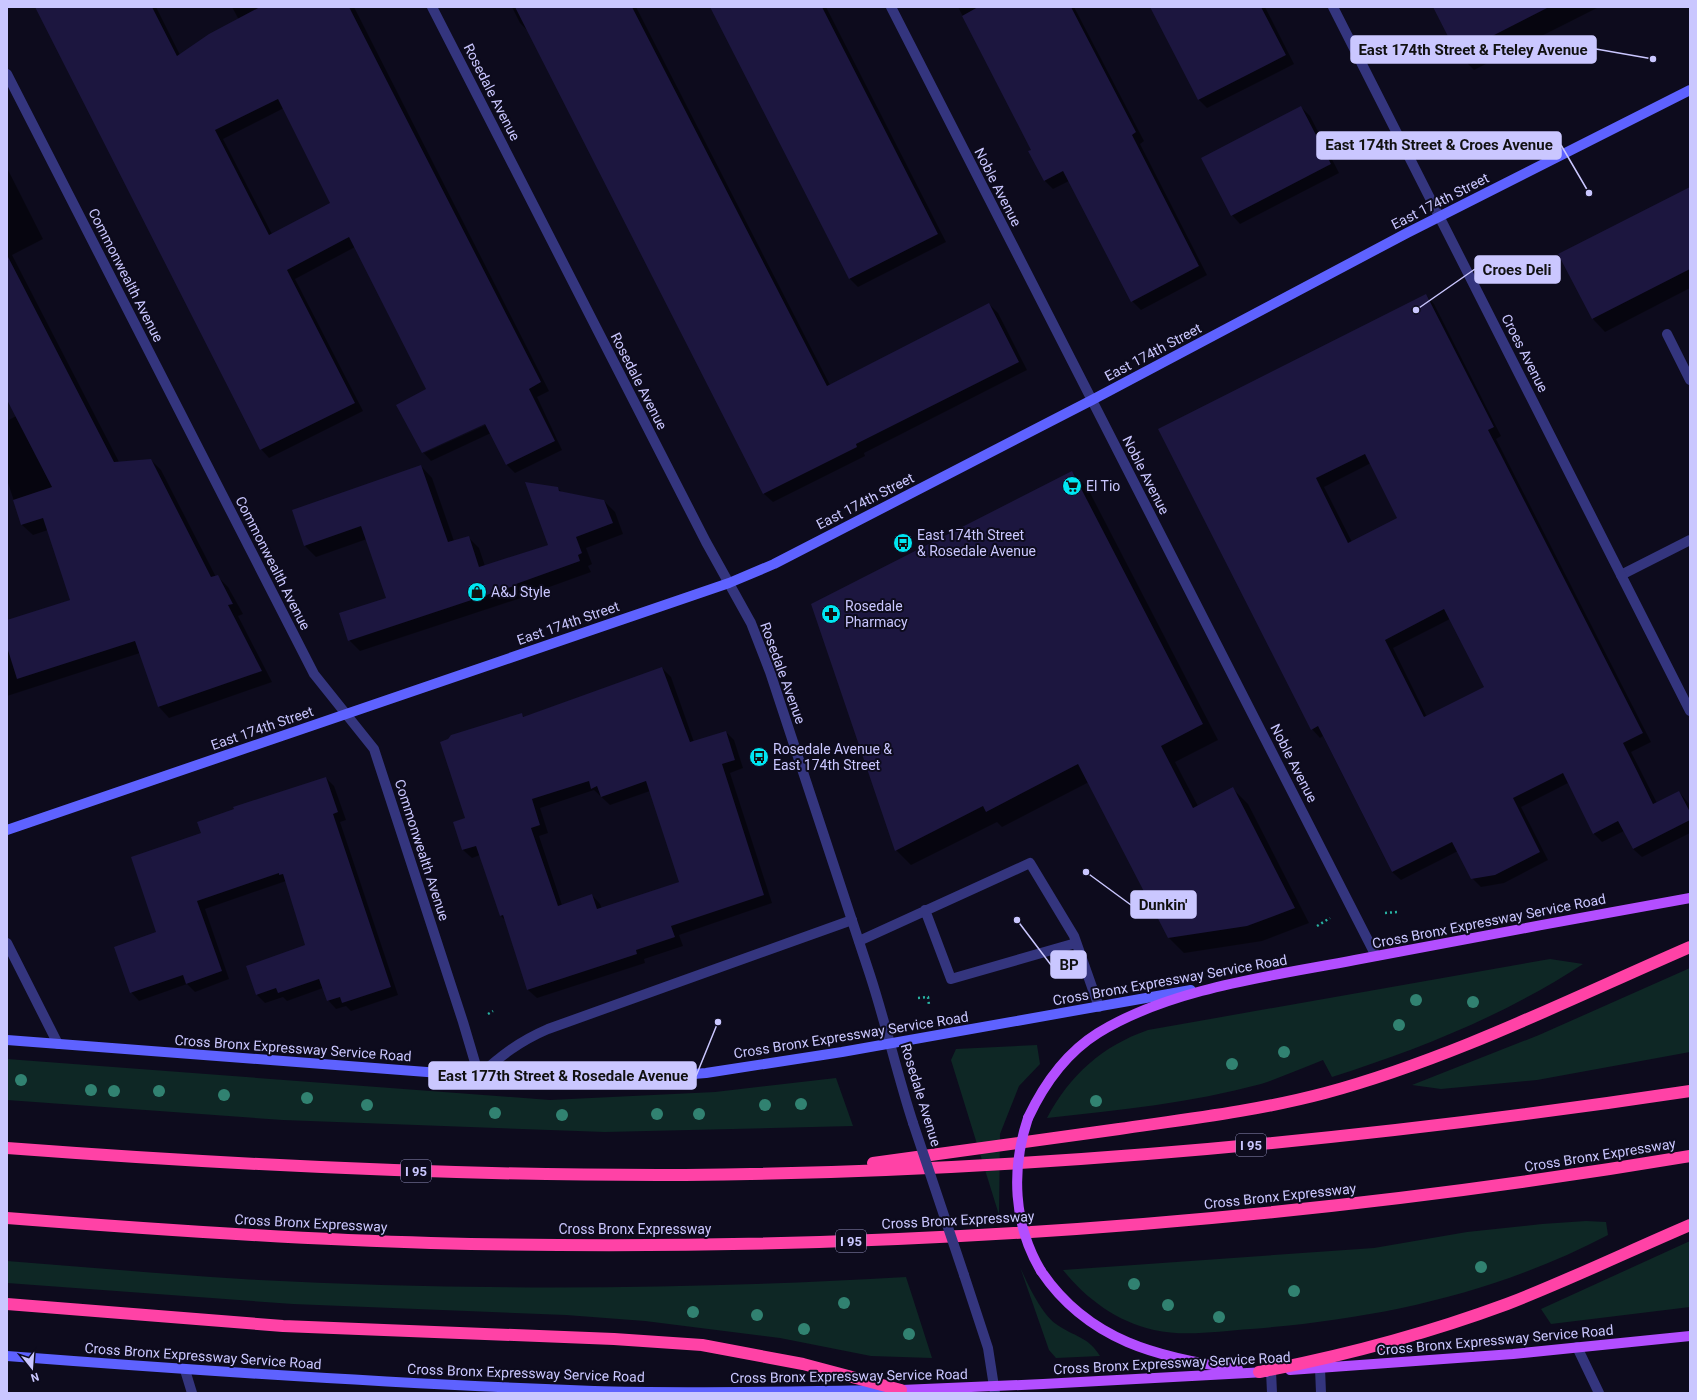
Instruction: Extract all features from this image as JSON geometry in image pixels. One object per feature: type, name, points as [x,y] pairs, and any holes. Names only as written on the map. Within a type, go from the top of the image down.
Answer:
[{"type":"highway","points":[[809,1172],[1218,1115],[1302,1099],[1351,1085],[1431,1058],[1690,947]]},
{"type":"highway","name":"I 95","points":[[7,1148],[204,1162],[407,1171],[620,1174],[809,1172],[1051,1160],[1224,1147],[1494,1118],[1690,1091]]},
{"type":"highway","name":"Cross Bronx Expressway","points":[[7,1218],[204,1233],[423,1242],[673,1245],[855,1240],[1029,1232],[1217,1218],[1389,1200],[1517,1183],[1690,1156]]},
{"type":"highway","points":[[1265,1372],[1309,1363],[1388,1343],[1469,1317],[1550,1287],[1690,1225]]},
{"type":"highway","points":[[7,1304],[283,1326],[614,1339],[702,1345],[789,1361],[901,1390]]},
{"type":"main road","name":"East 174th Street","points":[[7,830],[729,583],[774,564],[1092,400],[1440,217],[1690,90]]},
{"type":"main road","name":"Cross Bronx Expressway Service Road","points":[[7,1040],[529,1079],[644,1078],[706,1073],[890,1044],[1099,1007],[1690,898]]},
{"type":"main road","points":[[1242,981],[1163,1004],[1100,1032],[1085,1042],[1061,1064],[1041,1091],[1028,1118],[1018,1157],[1017,1200],[1026,1238],[1041,1271],[1057,1293],[1076,1312],[1101,1330],[1155,1353],[1206,1364],[1265,1372]]},
{"type":"main road","name":"Cross Bronx Expressway Service Road","points":[[7,1356],[185,1370],[594,1392],[995,1390],[1456,1358],[1690,1336]]},
{"type":"street","name":"Rosedale Avenue","points":[[432,7],[706,542],[750,623],[770,672],[859,941],[901,1086],[984,1335],[995,1390]]},
{"type":"street","name":"Noble Avenue","points":[[891,7],[1376,956]]},
{"type":"street","name":"Croes Avenue","points":[[1333,7],[1690,711]]},
{"type":"street","name":"Commonwealth Avenue","points":[[7,74],[311,668],[374,749],[463,1022],[479,1076]]},
{"type":"street","points":[[1667,334],[1690,380]]},
{"type":"street","points":[[1621,575],[1690,540]]},
{"type":"street","points":[[859,941],[1030,863],[1076,943],[1099,1007]]},
{"type":"street","points":[[925,910],[951,979],[1076,943]]},
{"type":"street","points":[[479,1076],[507,1051],[521,1041],[548,1029],[852,920]]},
{"type":"street","points":[[7,943],[58,1044]]},
{"type":"street","points":[[1577,1347],[1599,1393]]},
{"type":"street","points":[[1320,1368],[1321,1393]]},
{"type":"street","points":[[185,1370],[192,1393]]},
{"type":"street","points":[[1265,1372],[1272,1393]]},
{"type":"path","points":[[1385,913],[1398,912]]},
{"type":"path","points":[[1317,926],[1330,918]]},
{"type":"path","points":[[918,998],[928,997],[929,1006]]},
{"type":"path","points":[[488,1014],[494,1011]]},
{"type":"green space","points":[[1550,959],[1583,964],[1493,1015],[1397,1055],[1332,1077],[1323,1060],[1261,1084],[1235,1091],[1155,1105],[1047,1118],[1066,1088],[1089,1064],[1116,1044],[1148,1030]]},
{"type":"green space","points":[[1690,968],[1690,1052],[1537,1080],[1441,1089],[1412,1085],[1539,1035]]},
{"type":"green space","points":[[1037,1045],[1040,1064],[1019,1086],[1000,1134],[999,1215],[951,1060],[956,1049]]},
{"type":"green space","points":[[7,1059],[550,1100],[715,1092],[836,1078],[853,1126],[605,1132],[283,1120],[7,1100]]},
{"type":"green space","points":[[1586,1221],[1606,1222],[1608,1235],[1565,1256],[1522,1273],[1479,1288],[1434,1300],[1390,1310],[1298,1325],[1202,1333],[1178,1333],[1154,1330],[1128,1321],[1104,1308],[1092,1300],[1063,1270],[1374,1248],[1467,1232]]},
{"type":"green space","points":[[1690,1241],[1690,1307],[1551,1324],[1541,1309]]},
{"type":"green space","points":[[7,1261],[242,1279],[407,1286],[657,1287],[906,1277],[932,1358],[871,1356],[780,1338],[645,1321],[566,1315],[293,1304],[7,1283]]},
{"type":"green space","points":[[1020,1267],[1035,1298],[1050,1319],[1091,1344],[1100,1356],[1056,1358],[1049,1350]]},
{"type":"building","points":[[35,7],[152,7],[177,56],[209,34],[260,7],[349,7],[541,382],[529,389],[555,441],[506,465],[485,424],[422,453],[396,405],[426,389],[349,237],[287,270],[355,403],[260,450]],"holes":[[[278,99],[330,203],[269,235],[215,130]]]},
{"type":"building","points":[[515,7],[632,7],[827,386],[989,303],[1019,362],[856,444],[857,447],[763,494]]},
{"type":"building","points":[[710,7],[822,7],[938,234],[849,279]]},
{"type":"building","points":[[978,7],[1071,7],[1136,132],[1132,135],[1199,266],[1131,302],[1063,171],[1044,181],[1028,151],[1031,150],[962,16]]},
{"type":"building","points":[[1150,7],[1261,7],[1286,55],[1198,100]]},
{"type":"building","points":[[1433,7],[1549,7],[1457,54]]},
{"type":"building","points":[[1301,106],[1331,164],[1231,216],[1201,158]]},
{"type":"building","points":[[1690,187],[1690,269],[1592,319],[1558,254]]},
{"type":"building","points":[[7,255],[114,462],[151,459],[211,577],[218,575],[233,604],[228,605],[262,671],[158,707],[135,641],[17,679],[7,647],[7,620],[70,600],[43,518],[21,525],[13,500],[52,487],[7,400]]},
{"type":"building","points":[[1426,294],[1494,427],[1488,430],[1643,733],[1623,743],[1653,804],[1679,791],[1690,812],[1690,820],[1633,849],[1618,821],[1593,834],[1563,773],[1513,798],[1540,852],[1495,875],[1471,879],[1452,842],[1392,872],[1318,726],[1311,730],[1158,429]],"holes":[[[1365,454],[1397,518],[1348,543],[1316,478]],[[1444,609],[1484,687],[1424,717],[1385,640]]]},
{"type":"building","points":[[421,465],[448,542],[469,536],[479,567],[548,545],[525,482],[558,487],[559,491],[604,500],[613,523],[576,537],[582,553],[578,555],[580,561],[516,584],[517,585],[348,641],[339,613],[386,598],[361,526],[304,546],[292,510]]},
{"type":"building","points":[[1072,471],[1203,724],[1161,746],[1193,808],[1233,787],[1295,908],[1247,926],[1168,938],[1078,764],[986,812],[983,806],[895,851],[811,604]]},
{"type":"building","points":[[662,667],[690,742],[726,731],[735,760],[722,764],[764,895],[671,926],[675,937],[636,950],[637,954],[527,990],[503,915],[500,916],[476,846],[462,850],[453,822],[465,818],[440,742],[448,739],[451,735],[522,713],[523,717]],"holes":[[[589,781],[591,789],[597,786],[601,797],[646,781],[679,882],[597,909],[592,894],[558,906],[531,828],[540,825],[532,799]]]},
{"type":"building","points":[[326,777],[338,812],[333,814],[391,987],[342,1003],[340,997],[327,1001],[319,979],[278,993],[276,988],[256,995],[246,966],[305,945],[283,874],[279,875],[279,873],[197,901],[222,971],[186,984],[183,975],[130,993],[114,947],[156,932],[131,857],[201,833],[197,822],[234,809],[233,807]]},
{"type":"place","name":"East 174th Street & Fteley Avenue","points":[[1653,59]]},
{"type":"place","name":"East 174th Street & Croes Avenue","points":[[1589,193]]},
{"type":"place","name":"Croes Deli","points":[[1416,310]]},
{"type":"place","name":"El Tio","points":[[1072,486]]},
{"type":"place","name":"East 174th Street & Rosedale Avenue","points":[[903,543]]},
{"type":"place","name":"A&J Style","points":[[477,592]]},
{"type":"place","name":"Rosedale Pharmacy","points":[[831,614]]},
{"type":"place","name":"Rosedale Avenue & East 174th Street","points":[[759,757]]},
{"type":"place","name":"Dunkin'","points":[[1086,872]]},
{"type":"place","name":"BP","points":[[1017,920]]},
{"type":"place","name":"East 177th Street & Rosedale Avenue","points":[[718,1022]]}]
